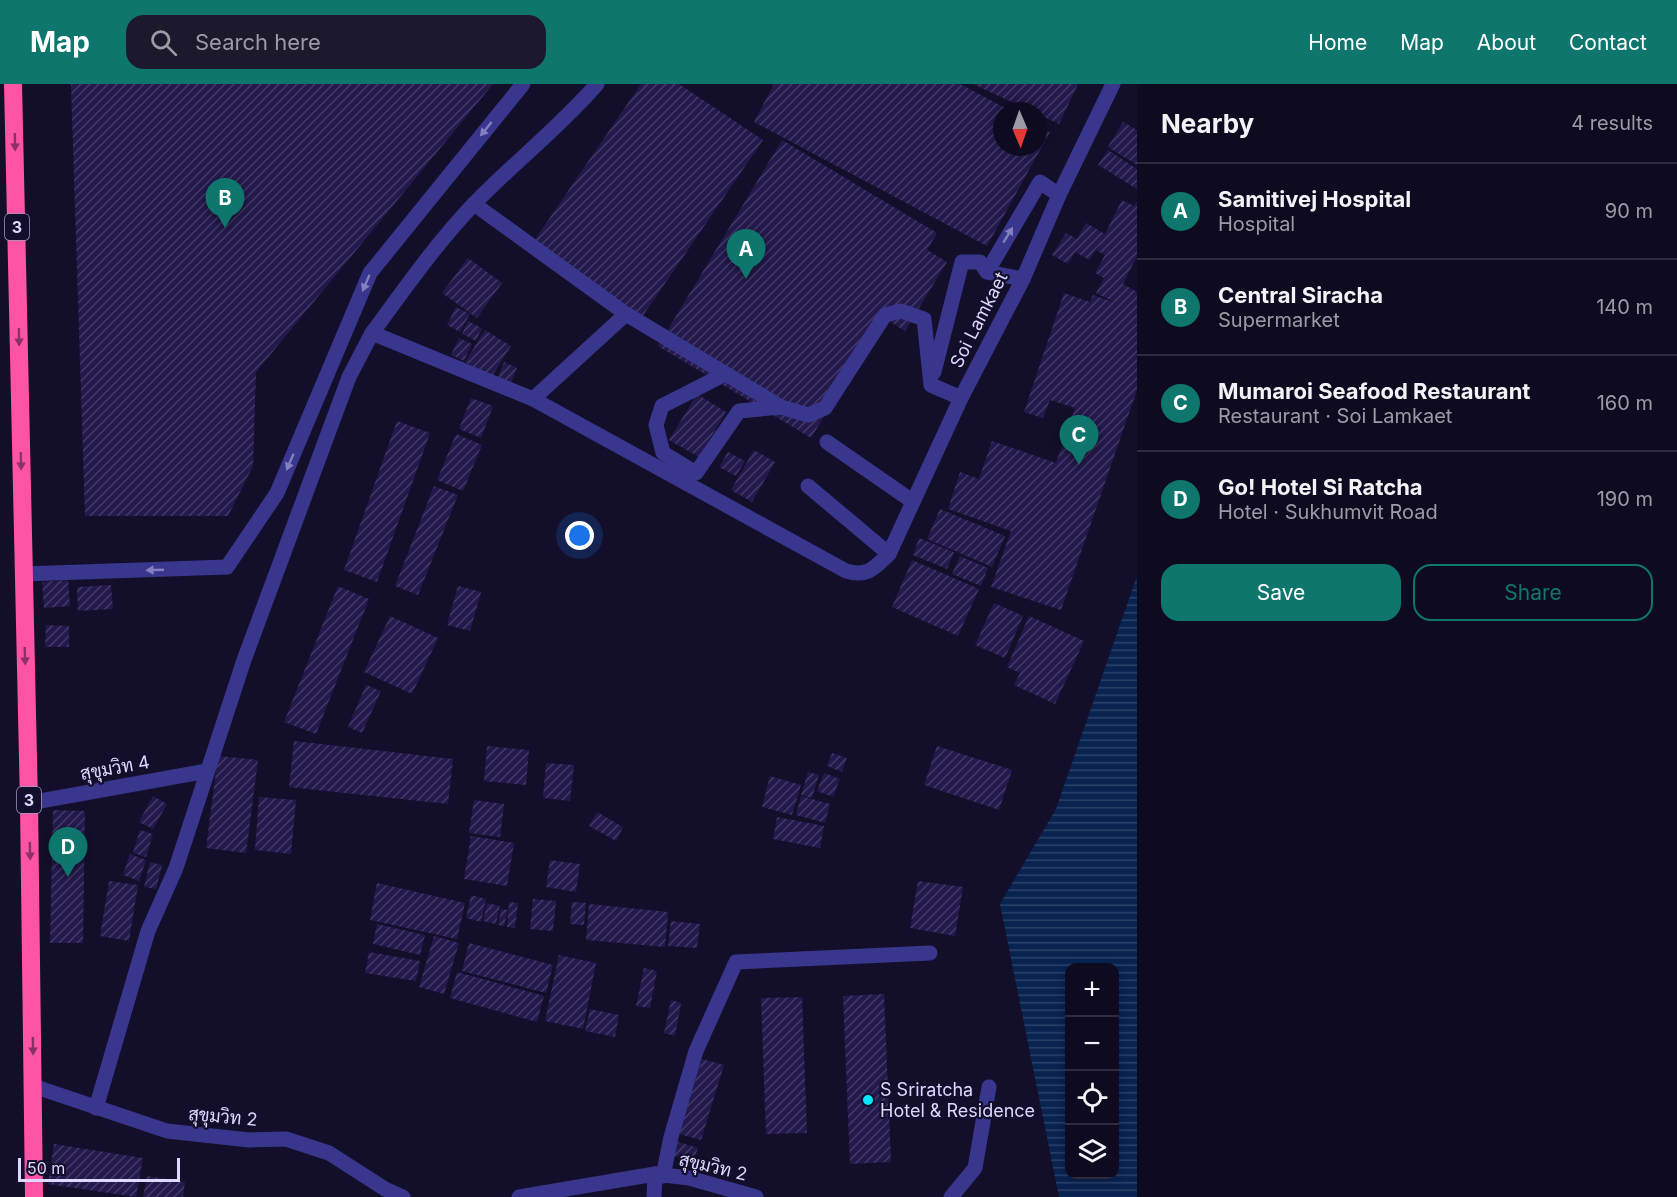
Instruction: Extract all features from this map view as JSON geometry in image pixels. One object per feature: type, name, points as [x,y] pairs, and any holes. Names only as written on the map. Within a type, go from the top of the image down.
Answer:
[{"type":"highway","name":"3","points":[[14,84],[29,802],[34,1197]]},
{"type":"street","points":[[23,574],[227,567],[277,493],[370,273],[523,84]]},
{"type":"street","points":[[96,1107],[148,931],[176,868],[244,660],[348,377],[372,333],[451,230],[474,204],[581,103],[597,84]]},
{"type":"street","name":"Soi Lamkaet","points":[[533,399],[846,571],[860,574],[873,569],[889,554],[961,398],[1023,279],[1059,195],[1113,84]]},
{"type":"street","points":[[987,272],[1040,182],[1059,195]]},
{"type":"street","points":[[474,204],[626,314],[781,407],[808,415],[825,408],[885,315],[901,310],[924,319],[931,385]]},
{"type":"street","points":[[931,385],[962,262],[980,262],[987,272],[1023,279]]},
{"type":"street","points":[[372,333],[533,399],[626,314]]},
{"type":"street","points":[[725,374],[662,406],[656,425],[663,453],[696,473],[739,411],[781,407]]},
{"type":"street","points":[[931,385],[961,398]]},
{"type":"street","points":[[827,442],[912,501]]},
{"type":"street","points":[[808,486],[889,554]]},
{"type":"street","name":"สุขุมวิท 4","points":[[29,802],[207,771]]},
{"type":"street","points":[[654,1197],[696,1051],[736,962],[930,953]]},
{"type":"street","name":"สุขุมวิท 2","points":[[33,1086],[167,1131],[249,1140],[286,1139],[329,1153],[385,1189],[403,1197]]},
{"type":"street","points":[[951,1197],[975,1168],[989,1087]]},
{"type":"street","name":"สุขุมวิท 2","points":[[519,1197],[659,1175],[689,1178],[756,1197]]},
{"type":"water","points":[[1137,576],[1137,1197],[1059,1197],[1000,904],[1056,809]]},
{"type":"building","points":[[71,84],[493,84],[256,372],[253,466],[228,516],[85,516]]},
{"type":"building","points":[[641,84],[679,84],[763,140],[642,317],[532,244]]},
{"type":"building","points":[[774,84],[960,84],[994,102],[993,156],[1037,156],[987,246],[754,122]]},
{"type":"building","points":[[973,84],[1078,84],[1059,124],[1047,118],[1047,102],[1012,102]]},
{"type":"building","points":[[1123,122],[1137,130],[1137,165],[1108,147]]},
{"type":"building","points":[[782,140],[937,233],[927,250],[947,262],[905,331],[884,318],[811,438],[658,346]]},
{"type":"building","points":[[1108,150],[1137,169],[1137,189],[1098,165]]},
{"type":"building","points":[[1122,200],[1134,206],[1137,201],[1137,256],[1123,284],[1137,292],[1137,390],[1061,610],[991,587],[1011,531],[948,509],[960,472],[979,479],[992,441],[1056,463],[1075,408],[1050,400],[1043,418],[1024,412],[1064,293],[1090,302],[1093,295],[1116,303],[1096,293],[1104,278],[1095,273],[1105,255],[1096,250],[1099,244],[1089,260],[1075,252],[1068,264],[1052,255],[1066,233],[1077,239],[1086,223],[1105,234]]},
{"type":"building","points":[[468,258],[502,283],[477,318],[442,293]]},
{"type":"building","points":[[456,307],[470,314],[460,332],[447,325]]},
{"type":"building","points":[[468,321],[482,328],[476,341],[462,334]]},
{"type":"building","points":[[485,330],[511,346],[491,378],[465,362]]},
{"type":"building","points":[[459,338],[472,344],[464,361],[451,355]]},
{"type":"building","points":[[504,362],[517,368],[510,385],[497,380]]},
{"type":"building","points":[[697,394],[726,412],[699,457],[669,440]]},
{"type":"building","points":[[471,398],[493,406],[481,438],[459,429]]},
{"type":"building","points":[[397,421],[430,433],[377,582],[344,570]]},
{"type":"building","points":[[456,434],[482,445],[463,491],[437,480]]},
{"type":"building","points":[[754,450],[775,462],[752,502],[731,490]]},
{"type":"building","points":[[728,452],[745,461],[736,476],[719,467]]},
{"type":"building","points":[[434,486],[458,495],[418,595],[395,586]]},
{"type":"building","points":[[940,509],[1005,536],[992,567],[927,539]]},
{"type":"building","points":[[919,538],[954,552],[947,569],[913,555]]},
{"type":"building","points":[[960,556],[988,568],[981,586],[952,574]]},
{"type":"building","points":[[912,560],[979,589],[958,636],[892,607]]},
{"type":"building","points":[[68,580],[70,606],[44,608],[42,582]]},
{"type":"building","points":[[111,585],[113,609],[78,611],[77,587]]},
{"type":"building","points":[[338,586],[369,599],[316,734],[284,722]]},
{"type":"building","points":[[458,586],[481,592],[470,631],[447,625]]},
{"type":"building","points":[[994,603],[1023,616],[1005,658],[975,645]]},
{"type":"building","points":[[390,616],[438,638],[412,694],[364,672]]},
{"type":"building","points":[[1029,616],[1084,641],[1055,704],[1014,685],[1020,673],[1007,667]]},
{"type":"building","points":[[46,625],[69,626],[69,647],[45,647]]},
{"type":"building","points":[[366,685],[381,691],[362,733],[348,727]]},
{"type":"building","points":[[294,741],[453,759],[448,804],[289,787]]},
{"type":"building","points":[[487,746],[529,750],[526,785],[484,781]]},
{"type":"building","points":[[937,746],[1012,770],[999,810],[924,785]]},
{"type":"building","points":[[832,753],[847,758],[842,772],[827,766]]},
{"type":"building","points":[[218,756],[258,760],[246,853],[206,848]]},
{"type":"building","points":[[546,763],[574,765],[570,801],[543,798]]},
{"type":"building","points":[[808,772],[819,775],[812,798],[801,795]]},
{"type":"building","points":[[824,773],[840,779],[833,797],[817,791]]},
{"type":"building","points":[[770,776],[801,785],[792,815],[762,807]]},
{"type":"building","points":[[153,796],[167,804],[153,829],[139,822]]},
{"type":"building","points":[[801,796],[830,804],[825,823],[796,815]]},
{"type":"building","points":[[259,797],[296,800],[291,854],[255,850]]},
{"type":"building","points":[[474,800],[504,804],[500,837],[469,833]]},
{"type":"building","points":[[53,810],[85,811],[83,943],[50,943]]},
{"type":"building","points":[[597,812],[623,827],[616,841],[589,826]]},
{"type":"building","points":[[777,817],[824,826],[820,848],[773,839]]},
{"type":"building","points":[[140,830],[153,834],[146,857],[133,853]]},
{"type":"building","points":[[471,836],[514,843],[507,886],[464,879]]},
{"type":"building","points":[[130,854],[146,860],[139,881],[123,875]]},
{"type":"building","points":[[550,860],[580,864],[576,892],[546,887]]},
{"type":"building","points":[[150,862],[162,865],[156,889],[144,887]]},
{"type":"building","points":[[109,881],[138,885],[129,941],[100,936]]},
{"type":"building","points":[[918,881],[963,887],[955,936],[910,928]]},
{"type":"building","points":[[377,883],[465,903],[457,939],[370,920]]},
{"type":"building","points":[[471,895],[486,899],[481,922],[466,918]]},
{"type":"building","points":[[533,899],[556,901],[553,931],[530,929]]},
{"type":"building","points":[[509,902],[518,903],[515,928],[507,927]]},
{"type":"building","points":[[572,902],[586,903],[584,925],[570,924]]},
{"type":"building","points":[[487,903],[500,906],[496,924],[483,921]]},
{"type":"building","points":[[589,904],[668,912],[665,947],[586,940]]},
{"type":"building","points":[[501,909],[508,910],[504,926],[498,925]]},
{"type":"building","points":[[671,921],[700,924],[697,948],[668,946]]},
{"type":"building","points":[[377,924],[425,935],[420,955],[373,944]]},
{"type":"building","points":[[434,936],[459,943],[444,994],[419,987]]},
{"type":"building","points":[[469,943],[553,965],[546,993],[462,971]]},
{"type":"building","points":[[369,952],[420,961],[416,981],[365,973]]},
{"type":"building","points":[[559,955],[596,963],[583,1029],[545,1021]]},
{"type":"building","points":[[644,968],[657,971],[650,1008],[636,1006]]},
{"type":"building","points":[[457,972],[544,996],[537,1022],[450,998]]},
{"type":"building","points":[[884,994],[891,1162],[850,1164],[843,996]]},
{"type":"building","points":[[802,997],[807,1133],[766,1134],[761,998]]},
{"type":"building","points":[[671,1000],[681,1003],[675,1036],[664,1033]]},
{"type":"building","points":[[590,1009],[619,1015],[615,1037],[585,1031]]},
{"type":"building","points":[[702,1059],[724,1065],[701,1140],[679,1134]]},
{"type":"building","points":[[678,1142],[698,1148],[693,1162],[674,1156]]},
{"type":"building","points":[[54,1144],[143,1158],[136,1197],[48,1184]]},
{"type":"building","points":[[147,1176],[185,1182],[183,1197],[143,1197]]},
{"type":"place","name":"Central Siracha","points":[[225,228]]},
{"type":"place","name":"Samitivej Hospital","points":[[746,279]]},
{"type":"place","name":"Mumaroi Seafood Restaurant","points":[[1079,465]]},
{"type":"place","name":"Go! Hotel Si Ratcha","points":[[68,877]]},
{"type":"place","name":"S Sriratcha Hotel & Residence","points":[[868,1100]]}]
